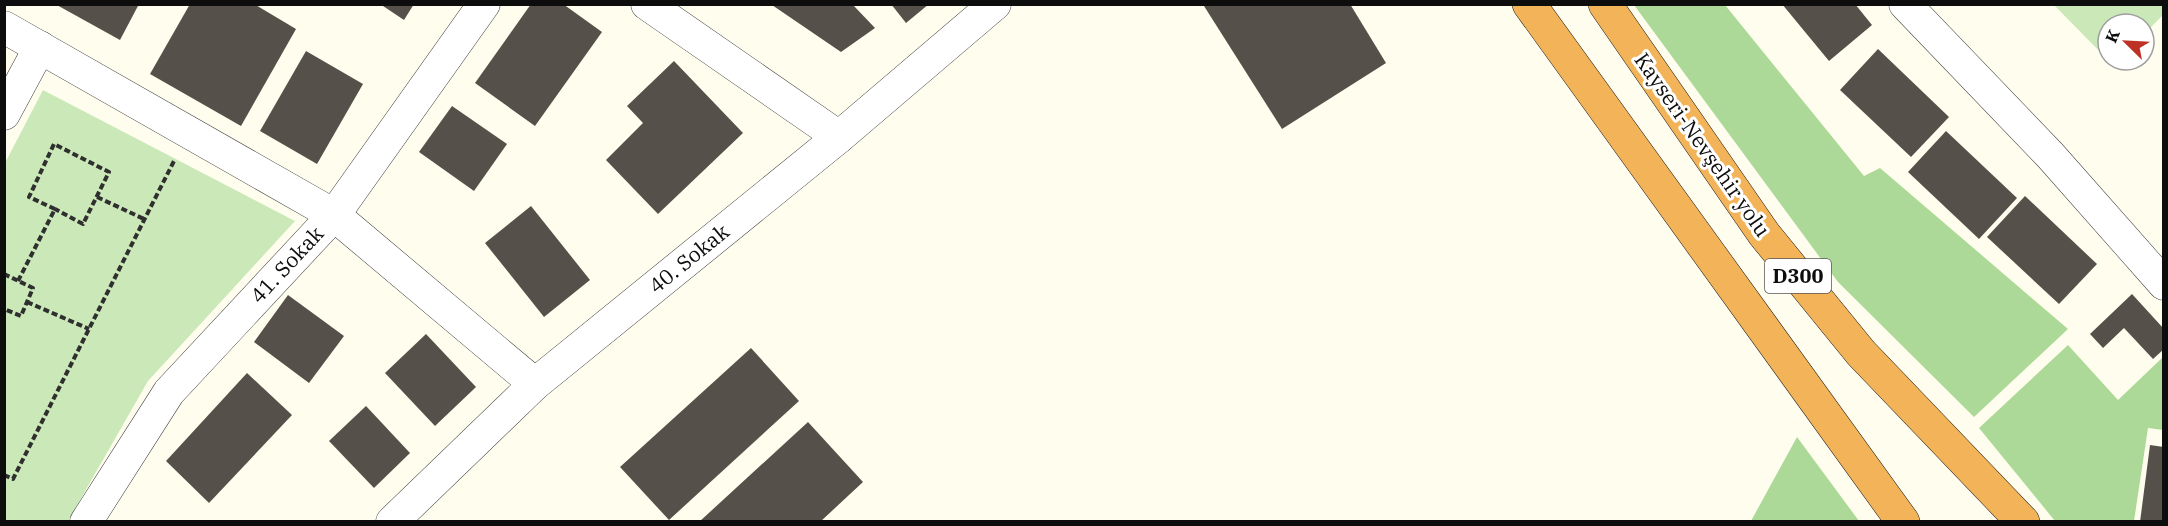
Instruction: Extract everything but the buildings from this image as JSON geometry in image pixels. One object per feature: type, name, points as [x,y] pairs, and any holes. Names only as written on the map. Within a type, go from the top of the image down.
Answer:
[{"type":"highway","name":"D300","points":[[1529,4],[1903,522]]},
{"type":"highway","name":"Kayseri-Nevşehir yolu","points":[[1605,4],[1764,234],[1861,353],[2023,522]]},
{"type":"street","name":"41. Sokak","points":[[86,522],[169,392],[334,215],[484,4]]},
{"type":"street","points":[[647,4],[839,137]]},
{"type":"street","name":"40. Sokak","points":[[392,522],[535,384],[839,137],[995,4]]},
{"type":"street","points":[[1905,4],[2050,155],[2163,284]]},
{"type":"street","points":[[4,27],[334,215],[535,384]]},
{"type":"street","points":[[4,114],[40,47]]},
{"type":"path","points":[[4,475],[13,479],[189,132]]},
{"type":"path","points":[[54,144],[110,171],[83,224],[54,209],[29,196],[54,144]]},
{"type":"path","points":[[97,197],[144,219]]},
{"type":"path","points":[[18,281],[54,209]]},
{"type":"path","points":[[4,274],[33,288],[21,316],[4,309]]},
{"type":"path","points":[[27,302],[89,329]]},
{"type":"green space","points":[[1634,5],[1725,5],[1864,176],[1880,168],[2068,329],[1974,417],[1838,282]]},
{"type":"green space","points":[[2054,5],[2163,5],[2163,15],[2156,22],[2156,12],[2096,12],[2096,48]]},
{"type":"green space","points":[[43,90],[295,221],[148,381],[68,521],[5,522],[5,163]]},
{"type":"green space","points":[[2068,345],[2118,400],[2163,357],[2163,430],[2148,428],[2134,521],[2055,521],[1979,428]]},
{"type":"green space","points":[[1797,437],[1859,521],[1751,521]]}]
